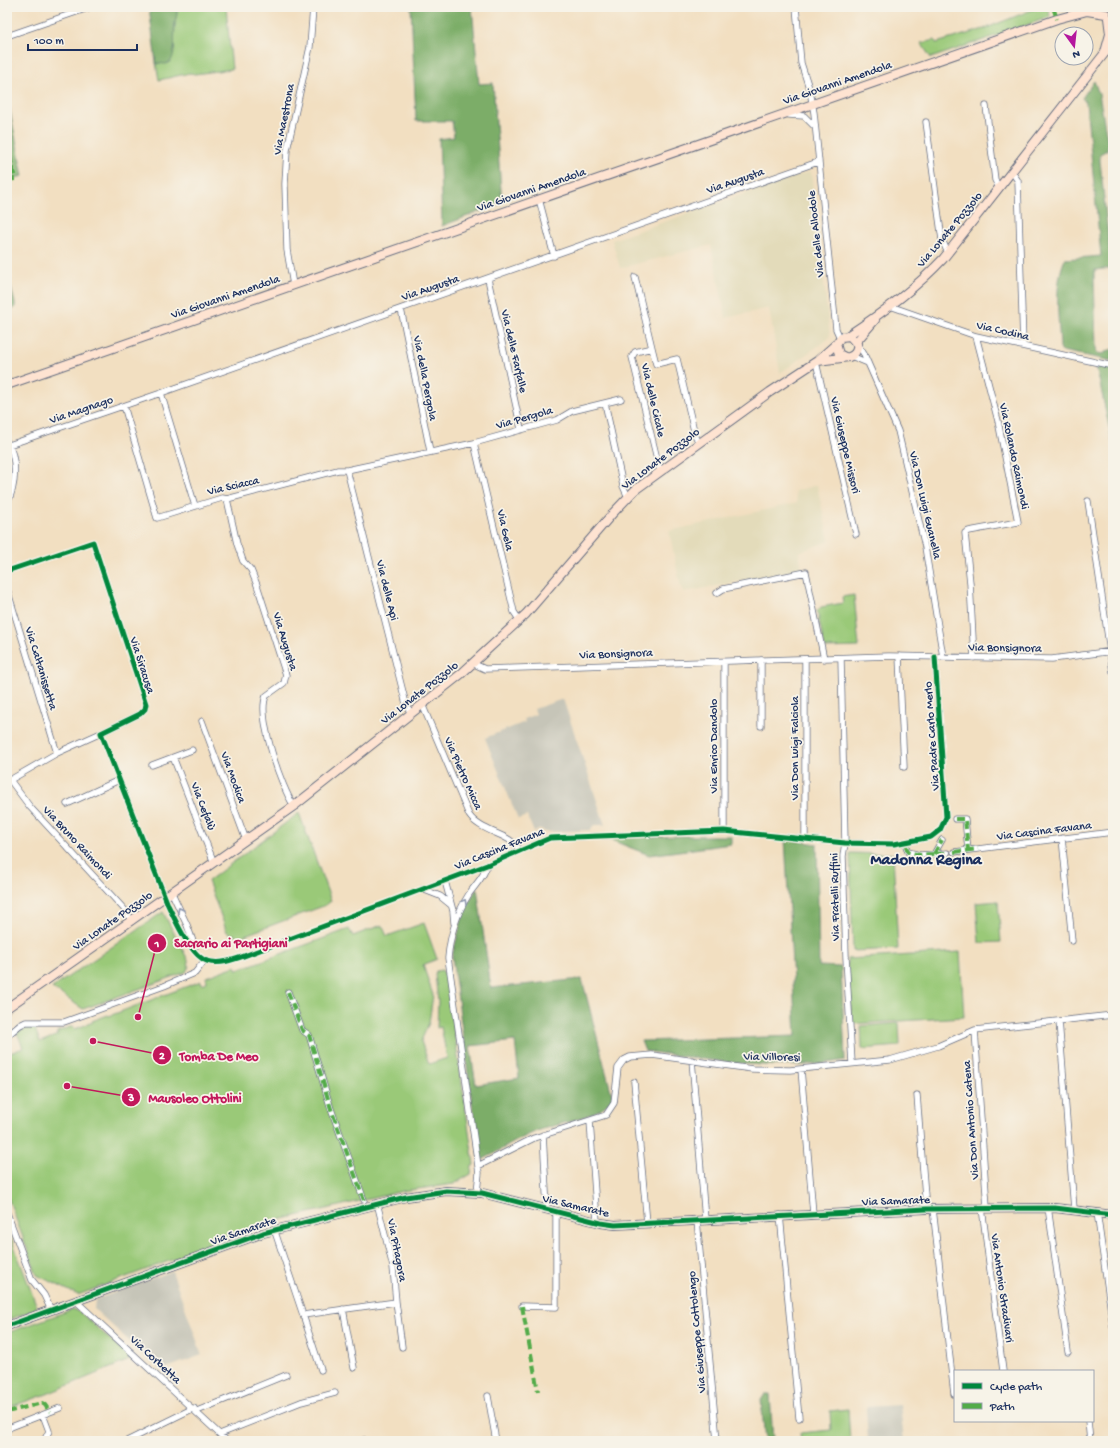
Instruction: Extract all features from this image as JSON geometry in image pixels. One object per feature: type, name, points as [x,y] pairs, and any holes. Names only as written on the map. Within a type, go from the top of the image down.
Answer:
[{"type":"street","points":[[7,36],[91,7]]},
{"type":"street","name":"Via Maestrona","points":[[293,285],[287,250],[285,184],[287,150],[310,47],[313,7]]},
{"type":"street","name":"Via delle Allodole","points":[[796,7],[801,63],[812,104],[836,329],[841,339]]},
{"type":"street","points":[[1063,17],[1078,7]]},
{"type":"street","points":[[1063,17],[1090,11],[1108,15],[1110,38],[1104,54]]},
{"type":"street","name":"Via Giovanni Amendola","points":[[7,385],[539,198],[1063,17]]},
{"type":"street","points":[[1104,54],[1113,45]]},
{"type":"street","name":"Via Lonate Pozzolo","points":[[7,1008],[294,806],[474,664],[520,621],[628,498],[660,471],[816,361],[841,339],[881,313],[930,272],[948,253],[1000,188],[1104,54]]},
{"type":"street","points":[[986,106],[995,180],[1000,188]]},
{"type":"street","points":[[764,120],[799,115],[806,118],[814,126]]},
{"type":"street","points":[[926,122],[942,240],[948,253]]},
{"type":"street","name":"Via Augusta","points":[[161,393],[818,162]]},
{"type":"street","points":[[1012,172],[1018,182],[1023,346]]},
{"type":"street","points":[[539,198],[554,256]]},
{"type":"street","name":"Via delle Cicale","points":[[635,277],[652,348],[635,352],[632,357],[660,471]]},
{"type":"street","name":"Via delle Farfalle","points":[[488,279],[521,429]]},
{"type":"street","name":"Via Codina","points":[[890,306],[976,336],[1113,366]]},
{"type":"street","name":"Via della Pergola","points":[[401,309],[430,451]]},
{"type":"street","points":[[816,361],[848,356],[857,350],[857,343],[881,313]]},
{"type":"street","name":"Via Rolando Raimondi","points":[[974,658],[970,583],[965,533],[969,530],[1018,522],[998,421],[976,336]]},
{"type":"street","points":[[857,343],[853,338],[841,339],[839,354],[868,363]]},
{"type":"street","name":"Via Don Luigi Guanella","points":[[857,343],[893,416],[898,431],[927,554],[943,657]]},
{"type":"street","points":[[652,348],[656,364],[677,359],[695,435],[699,443]]},
{"type":"street","name":"Via Giuseppe Missori","points":[[816,361],[856,534]]},
{"type":"street","points":[[161,393],[195,506]]},
{"type":"street","name":"Via Magnago","points":[[7,503],[12,494],[14,475],[13,460],[8,443],[161,393]]},
{"type":"street","name":"Via Pergola","points":[[430,451],[474,443],[556,420],[572,411],[621,399]]},
{"type":"street","points":[[605,403],[622,486],[628,498]]},
{"type":"street","name":"Via Sciacca","points":[[124,406],[157,518],[222,498],[227,499],[338,470],[347,470],[430,451]]},
{"type":"street","name":"Via Gela","points":[[474,443],[514,612],[520,621]]},
{"type":"street","name":"Via delle Api","points":[[347,470],[388,637],[406,704],[411,714]]},
{"type":"street","name":"Via Augusta","points":[[227,499],[237,544],[243,561],[251,570],[257,585],[286,675],[284,683],[266,696],[263,711],[280,778],[294,806]]},
{"type":"street","points":[[1088,500],[1112,652],[1113,672]]},
{"type":"street","name":"Via Siracusa","points":[[7,571],[93,542],[146,704],[145,709],[140,714],[101,733]]},
{"type":"street","points":[[717,593],[723,589],[806,572],[824,659]]},
{"type":"street","name":"Via Caltanissetta","points":[[7,589],[57,753]]},
{"type":"street","name":"Via Bonsignora","points":[[474,664],[485,669],[899,656],[1060,659],[1112,652]]},
{"type":"street","points":[[899,656],[904,767]]},
{"type":"street","name":"Via Padre Carlo Merlo","points":[[936,657],[946,813]]},
{"type":"street","name":"Via Fratelli Ruffini","points":[[841,658],[845,843],[843,856],[846,957],[852,1063]]},
{"type":"street","name":"Via Don Luigi Falciola","points":[[805,659],[805,838]]},
{"type":"street","points":[[761,660],[761,726]]},
{"type":"street","name":"Via Enrico Dandolo","points":[[724,662],[724,831]]},
{"type":"street","name":"Via Pietro Micca","points":[[422,704],[469,815],[483,828],[515,843],[519,850]]},
{"type":"street","name":"Via Modica","points":[[202,721],[246,840]]},
{"type":"street","points":[[7,1036],[26,1022],[64,1022],[164,986],[195,973],[205,960],[198,955],[177,924],[165,898],[101,733],[57,753],[9,780]]},
{"type":"street","points":[[152,765],[192,750]]},
{"type":"street","name":"Via Cefalù","points":[[173,757],[214,863]]},
{"type":"street","name":"Via Bruno Raimondi","points":[[9,780],[30,807],[124,909],[132,921]]},
{"type":"street","points":[[67,804],[119,780]]},
{"type":"street","name":"Via Cascina Favana","points":[[205,960],[216,962],[238,958],[487,865],[519,850],[553,837],[724,831],[845,843],[870,844],[905,842],[932,837],[942,827],[946,813]]},
{"type":"street","points":[[955,820],[964,819],[968,850]]},
{"type":"street","name":"Via Cascina Favana","points":[[954,852],[1113,832]]},
{"type":"street","points":[[1062,838],[1072,940]]},
{"type":"street","points":[[934,854],[942,840]]},
{"type":"street","points":[[906,846],[908,852],[915,855],[947,853]]},
{"type":"street","name":"Via Cascina Favana","points":[[477,1192],[479,1178],[478,1166],[449,968],[449,952],[454,925],[464,902],[486,870],[487,865]]},
{"type":"street","name":"Via Cascina Favana","points":[[445,881],[454,925]]},
{"type":"street","points":[[422,889],[440,896],[451,906]]},
{"type":"street","points":[[172,893],[187,925],[198,955]]},
{"type":"street","points":[[288,992],[302,1030],[309,1035],[331,1109],[364,1200]]},
{"type":"street","name":"Via Villoresi","points":[[478,1166],[543,1135],[606,1115],[613,1107],[618,1068],[627,1058],[652,1055],[760,1069],[800,1069],[898,1058],[938,1046],[975,1030],[1113,1015]]},
{"type":"street","points":[[1059,1022],[1074,1209]]},
{"type":"street","name":"Via Don Antonio Catena","points":[[975,1030],[984,1208]]},
{"type":"street","points":[[692,1060],[701,1220]]},
{"type":"street","points":[[800,1069],[813,1214]]},
{"type":"street","points":[[634,1082],[647,1223]]},
{"type":"street","name":"Via Samarate","points":[[917,1095],[929,1209],[954,1394]]},
{"type":"street","points":[[590,1121],[597,1222]]},
{"type":"street","points":[[543,1135],[547,1209]]},
{"type":"street","name":"Via Samarate","points":[[7,1326],[274,1229],[377,1203],[430,1193],[477,1192],[597,1222],[618,1225],[780,1215],[929,1209],[1048,1208],[1074,1209],[1113,1215]]},
{"type":"street","name":"Via Pitagora","points":[[377,1203],[393,1267],[402,1347]]},
{"type":"street","name":"Via Antonio Stradivari","points":[[984,1208],[1003,1370]]},
{"type":"street","points":[[1048,1208],[1068,1352]]},
{"type":"street","points":[[522,1306],[556,1307],[556,1211]]},
{"type":"street","points":[[1096,1212],[1113,1326]]},
{"type":"street","points":[[7,1213],[32,1280],[47,1299],[51,1310]]},
{"type":"street","points":[[780,1215],[799,1418]]},
{"type":"street","name":"Via Giuseppe Cottolengo","points":[[701,1220],[717,1441]]},
{"type":"street","points":[[274,1229],[321,1370]]},
{"type":"street","name":"Via Corbetta","points":[[76,1301],[227,1441]]},
{"type":"street","points":[[303,1315],[396,1302]]},
{"type":"street","points":[[343,1309],[354,1368]]},
{"type":"street","points":[[127,1441],[195,1410],[286,1375]]},
{"type":"street","points":[[220,1434],[301,1402],[335,1393]]},
{"type":"street","points":[[488,1396],[496,1441]]},
{"type":"street","points":[[8,1428],[60,1408]]},
{"type":"street","points":[[43,1415],[49,1431],[44,1441]]},
{"type":"street","points":[[1088,1422],[1090,1441]]},
{"type":"shaded area","points":[[811,171],[830,336],[828,339],[780,373],[769,308],[726,318],[711,245],[620,268],[612,240]]},
{"type":"shaded area","points":[[817,485],[829,541],[799,552],[802,569],[685,592],[681,588],[669,531],[797,503],[795,491]]},
{"type":"shaded area","points":[[563,699],[605,825],[594,825],[590,830],[545,832],[541,829],[534,832],[527,816],[518,819],[485,738],[525,722],[524,719],[536,714],[534,709]]},
{"type":"shaded area","points":[[172,1271],[202,1355],[161,1370],[94,1309],[95,1300]]},
{"type":"shaded area","points":[[900,1405],[904,1441],[868,1441],[866,1407]]},
{"type":"green space","points":[[149,7],[176,7],[177,14],[174,28],[174,52],[171,61],[166,64],[156,63]]},
{"type":"green space","points":[[176,7],[226,7],[232,69],[195,74],[190,73],[159,80],[156,63],[161,64],[174,51],[175,23],[177,13]]},
{"type":"green space","points":[[411,7],[472,7],[479,84],[493,83],[502,203],[442,226],[439,139],[454,137],[452,121],[416,121]]},
{"type":"green space","points":[[1039,7],[1048,7],[1050,17],[931,58],[921,43],[935,40],[936,43],[984,29]]},
{"type":"green space","points":[[1094,81],[1099,94],[1108,144],[1107,150],[1100,154],[1100,161],[1110,254],[1113,259],[1113,268],[1095,270],[1094,273],[1096,348],[1097,353],[1104,354],[1106,351],[1113,349],[1113,361],[1062,351],[1060,348],[1058,292],[1061,270],[1065,259],[1101,256],[1086,103],[1082,98]]},
{"type":"green space","points":[[7,95],[23,176],[7,180]]},
{"type":"green space","points":[[7,272],[15,308],[7,312]]},
{"type":"green space","points":[[1096,365],[1113,366],[1113,446]]},
{"type":"green space","points":[[854,595],[859,647],[825,648],[817,611],[821,607],[843,603],[842,597]]},
{"type":"green space","points":[[299,813],[331,901],[326,905],[240,937],[227,932],[208,881]]},
{"type":"green space","points":[[731,836],[731,844],[649,855],[606,838]]},
{"type":"green space","points":[[785,839],[817,844],[819,966],[841,967],[845,1060],[820,1064],[795,1065],[745,1064],[645,1051],[641,1041],[796,1036]]},
{"type":"green space","points":[[850,853],[893,854],[898,949],[853,951]]},
{"type":"green space","points":[[477,888],[491,988],[582,979],[613,1099],[605,1106],[587,1116],[537,1131],[480,1161],[452,956],[465,908]],"holes":[[[515,1041],[519,1078],[476,1085],[470,1046]]]},
{"type":"green space","points":[[998,901],[1001,942],[979,943],[976,903]]},
{"type":"green space","points":[[163,912],[188,960],[189,966],[186,972],[83,1009],[52,988]]},
{"type":"green space","points":[[424,923],[437,959],[423,965],[433,995],[429,1023],[421,1041],[429,1064],[447,1058],[441,1027],[437,1028],[438,1002],[435,974],[436,971],[442,970],[446,977],[474,1165],[472,1166],[471,1174],[454,1184],[403,1191],[279,1220],[78,1295],[37,1275],[7,1195],[7,1054],[23,1048],[17,1032],[34,1026],[40,1042],[58,1035],[57,1032],[73,1026],[75,1029],[93,1022],[92,1021],[201,981],[202,984],[207,982],[206,977],[235,966],[237,970],[349,929],[353,936],[382,925],[387,936]]},
{"type":"green space","points":[[960,952],[964,1017],[852,1024],[847,959]]},
{"type":"green space","points":[[899,1023],[900,1046],[862,1049],[861,1026]]},
{"type":"green space","points":[[7,1227],[37,1307],[34,1310],[7,1320]]},
{"type":"green space","points":[[73,1309],[82,1314],[132,1359],[47,1394],[7,1408],[7,1333]]},
{"type":"green space","points":[[765,1394],[770,1394],[773,1441],[765,1441],[761,1400]]},
{"type":"green space","points":[[848,1409],[850,1441],[801,1441],[800,1433],[831,1430],[830,1411]]},
{"type":"marked path","points":[[1053,7],[1057,19]]},
{"type":"marked path","points":[[7,144],[15,179],[7,180]]},
{"type":"marked path","points":[[955,819],[965,819],[968,850]]},
{"type":"marked path","points":[[934,854],[942,840]]},
{"type":"marked path","points":[[906,846],[908,852],[920,855],[947,853]]},
{"type":"marked path","points":[[954,852],[978,849]]},
{"type":"marked path","points":[[288,992],[302,1030],[309,1035],[331,1109],[364,1200]]},
{"type":"marked path","points":[[522,1306],[538,1391]]},
{"type":"marked path","points":[[7,1412],[42,1403],[50,1412]]},
{"type":"cycle path","points":[[7,571],[93,542],[146,704],[145,709],[140,714],[101,733],[168,905],[189,945],[201,958],[212,962],[226,962],[244,956],[487,865],[550,838],[724,831],[845,843],[894,844],[931,837],[940,830],[946,817],[935,657]]},
{"type":"cycle path","points":[[7,1326],[263,1233],[406,1197],[446,1191],[482,1193],[601,1223],[615,1225],[926,1209],[1055,1208],[1113,1215]]},
{"type":"place","name":"Sacrario ai Partigiani","points":[[138,1017]]},
{"type":"place","name":"Tomba De Meo","points":[[93,1041]]},
{"type":"place","name":"Mausoleo Ottolini","points":[[67,1086]]},
{"type":"district","name":"Madonna Regina","points":[[926,858]]}]
